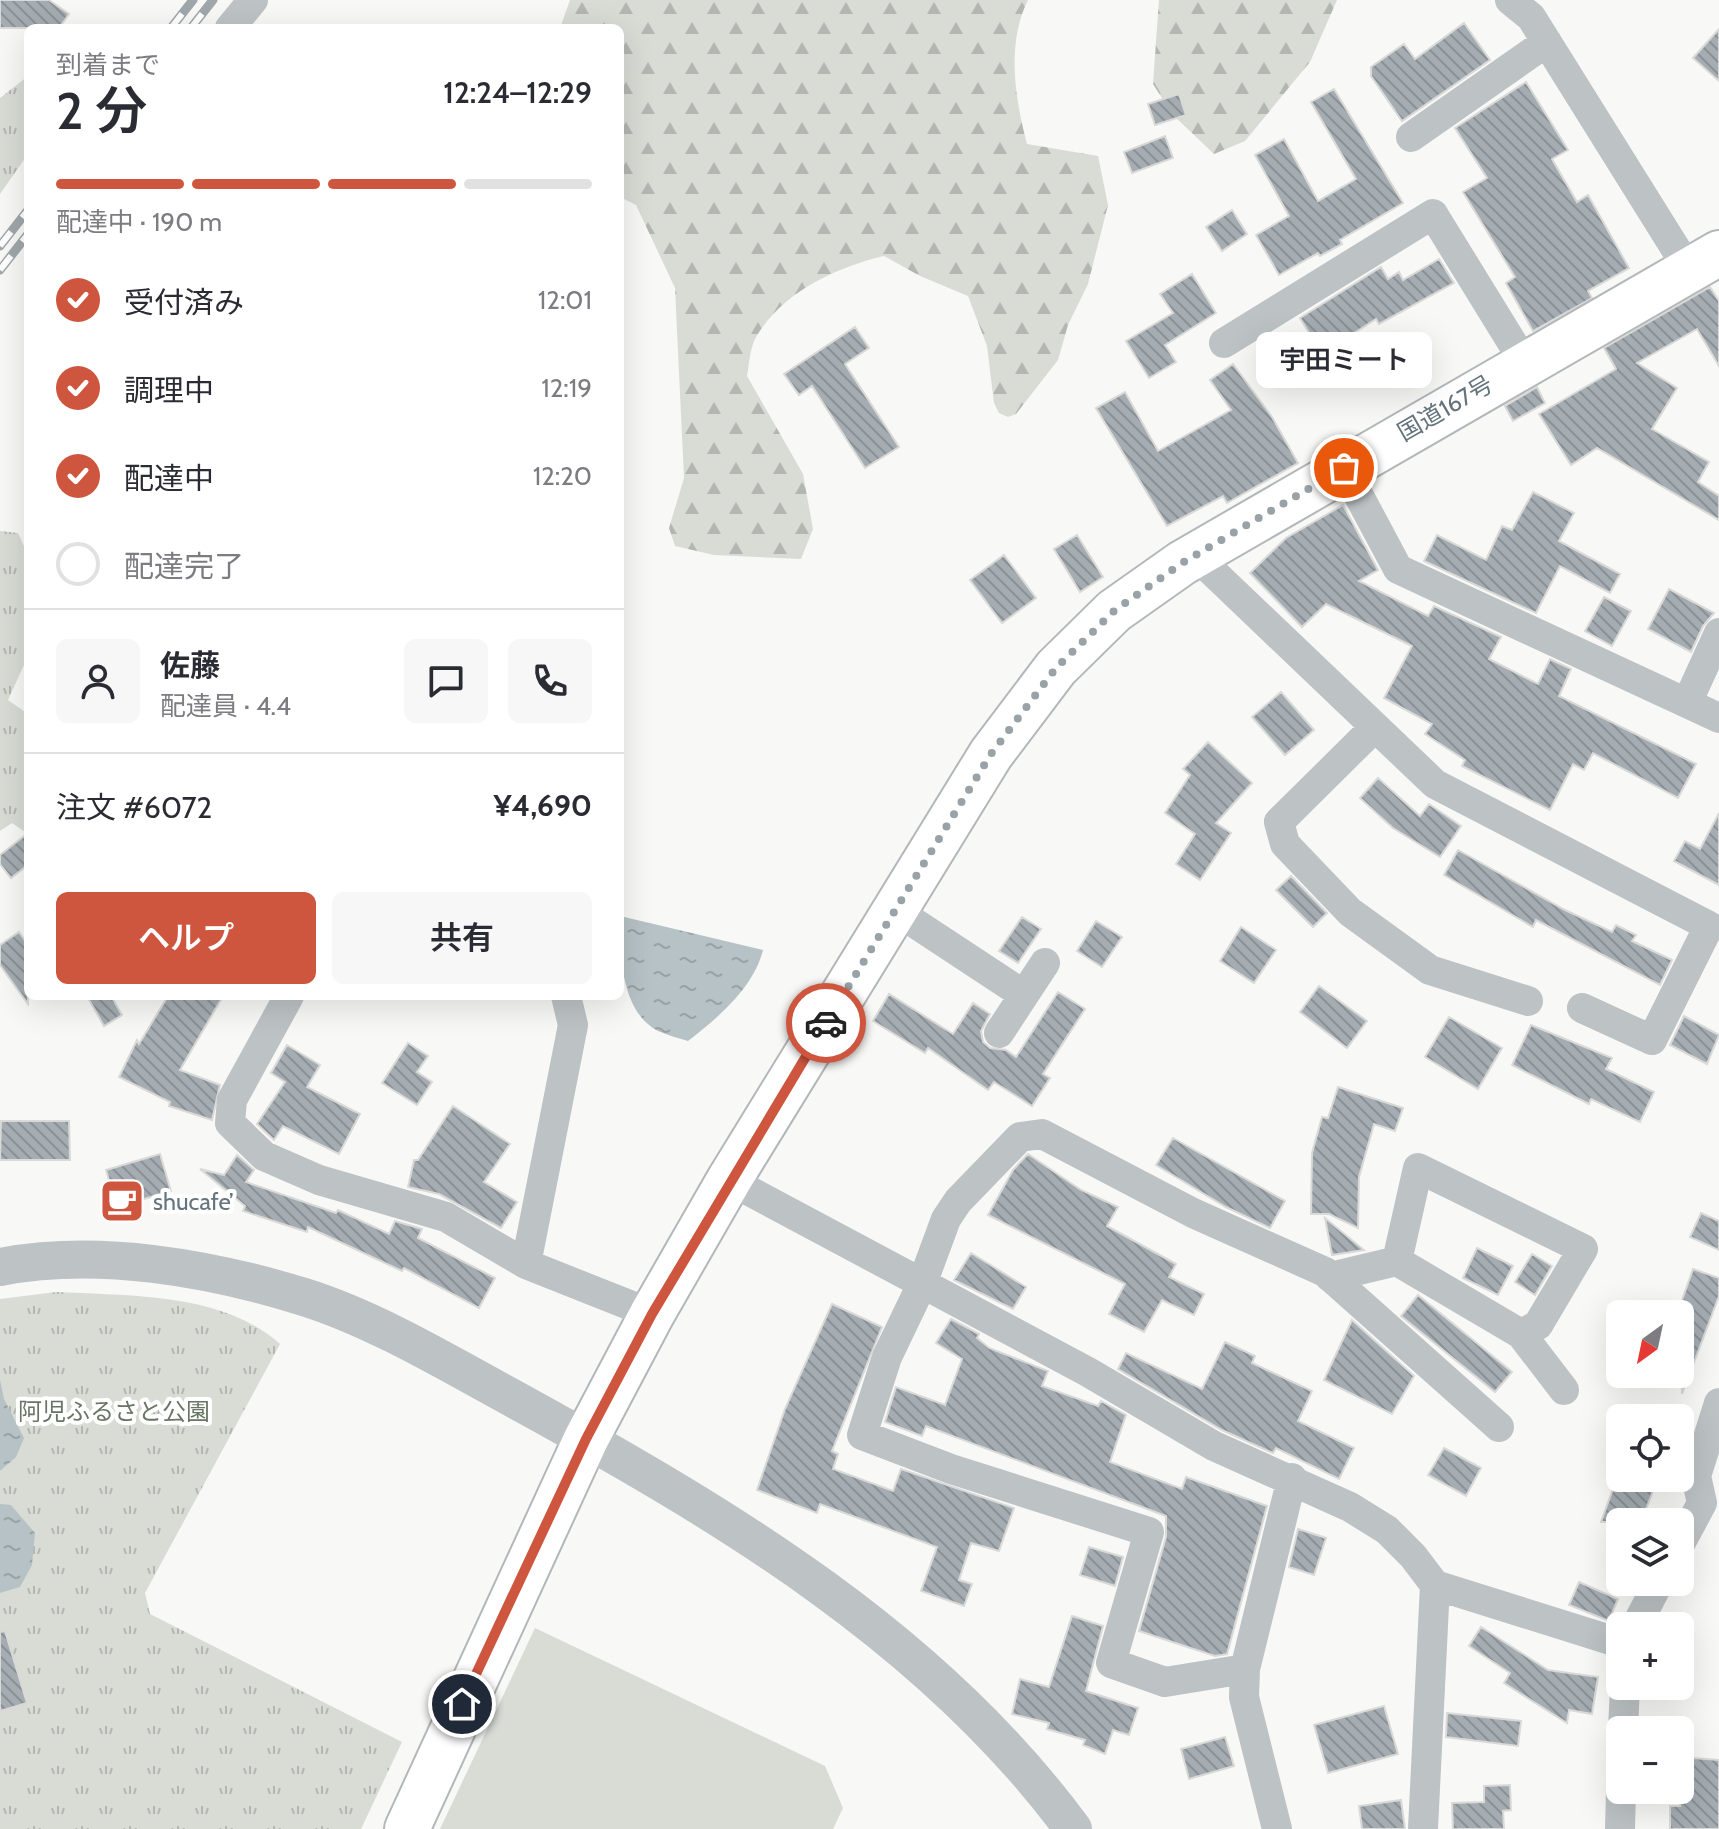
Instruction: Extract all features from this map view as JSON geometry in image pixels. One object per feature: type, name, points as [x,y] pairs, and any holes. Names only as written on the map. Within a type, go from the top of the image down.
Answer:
[{"type":"highway","name":"国道167号","points":[[407,1829],[586,1439],[652,1314],[729,1180],[991,754],[1056,668],[1114,611],[1195,555],[1524,362],[1704,261]]},
{"type":"street","points":[[233,24],[253,0]]},
{"type":"street","points":[[1510,0],[1531,17],[1704,261]]},
{"type":"street","points":[[1411,137],[1547,42]]},
{"type":"street","points":[[1224,343],[1433,214],[1524,362]]},
{"type":"street","points":[[1344,468],[1398,569],[1719,718]]},
{"type":"street","points":[[1195,555],[1435,784],[1709,926],[1652,1040],[1582,1008]]},
{"type":"street","points":[[1687,703],[1719,633]]},
{"type":"street","points":[[1375,727],[1279,822],[1285,844],[1350,912],[1430,970],[1528,1001]]},
{"type":"street","points":[[895,910],[1024,995]]},
{"type":"street","points":[[999,1033],[1045,963]]},
{"type":"street","points":[[287,1000],[232,1100],[230,1123],[264,1156],[319,1180],[446,1217],[526,1264],[652,1314]]},
{"type":"street","points":[[526,1264],[573,1025],[567,1000]]},
{"type":"street","points":[[1245,1669],[1165,1682],[1111,1663],[1149,1532],[951,1469],[862,1435],[887,1357],[922,1284],[946,1219],[958,1201],[1020,1137],[1031,1133],[1042,1134],[1193,1213],[1330,1277],[1499,1427]]},
{"type":"street","points":[[1397,1261],[1418,1168],[1583,1249],[1538,1325],[1521,1334]]},
{"type":"street","points":[[729,1180],[1088,1372],[1214,1446],[1292,1478],[1350,1507],[1387,1530],[1435,1585],[1606,1639]]},
{"type":"street","points":[[0,1267],[38,1260],[111,1262],[205,1272],[306,1298],[419,1347],[586,1439],[762,1544],[858,1614],[937,1680],[989,1731],[1073,1829]]},
{"type":"street","points":[[1330,1277],[1397,1261],[1521,1334],[1564,1390]]},
{"type":"street","points":[[1694,1526],[1710,1505],[1696,1476],[1719,1403]]},
{"type":"street","points":[[1277,1829],[1244,1697],[1245,1669],[1292,1478]]},
{"type":"street","points":[[1423,1829],[1435,1585]]},
{"type":"street","points":[[1620,1829],[1621,1804]]},
{"type":"green space","points":[[570,0],[1028,0],[1021,17],[1015,53],[1016,90],[1027,144],[1098,156],[1108,205],[1088,284],[1068,325],[1058,360],[1016,414],[1008,417],[999,413],[994,403],[987,346],[968,296],[920,276],[884,256],[829,275],[794,295],[766,323],[752,347],[747,376],[803,474],[813,529],[801,559],[714,555],[675,546],[669,528],[684,478],[675,288],[636,205],[624,199],[624,24],[561,24]]},
{"type":"green space","points":[[1159,0],[1337,0],[1310,62],[1245,141],[1214,154],[1173,115],[1153,84]]},
{"type":"green space","points":[[24,79],[24,160],[0,194],[0,98]]},
{"type":"green space","points":[[0,531],[18,533],[24,546],[24,665],[8,700],[24,711],[24,831],[12,823],[0,831]]},
{"type":"green space","name":"阿児ふるさと公園","points":[[56,1292],[144,1296],[203,1306],[231,1314],[257,1327],[280,1344],[145,1593],[150,1614],[402,1742],[361,1829],[0,1829],[0,1299]]},
{"type":"green space","points":[[535,1628],[825,1766],[843,1808],[833,1829],[440,1829]]},
{"type":"water","points":[[624,917],[763,950],[752,977],[743,989],[723,1012],[688,1041],[658,1031],[645,1022],[629,996],[625,980]]},
{"type":"water","points":[[0,1380],[4,1399],[24,1438],[16,1457],[0,1471]]},
{"type":"water","points":[[0,1504],[11,1505],[35,1533],[32,1565],[20,1587],[0,1593]]},
{"type":"building","points":[[0,0],[49,0],[69,14],[62,24],[24,24],[24,28],[0,28]]},
{"type":"building","points":[[1464,23],[1490,60],[1402,121],[1371,76],[1371,67],[1404,44],[1415,59]]},
{"type":"building","points":[[1719,29],[1719,81],[1693,58]]},
{"type":"building","points":[[1526,82],[1568,150],[1552,159],[1577,202],[1588,195],[1629,268],[1588,291],[1592,298],[1533,331],[1506,283],[1515,277],[1463,192],[1487,178],[1455,128]]},
{"type":"building","points":[[1334,89],[1403,203],[1340,240],[1342,244],[1320,256],[1318,253],[1279,275],[1256,235],[1289,216],[1255,155],[1284,139],[1318,201],[1356,179],[1311,102]]},
{"type":"building","points":[[1179,94],[1186,115],[1155,125],[1148,104]]},
{"type":"building","points":[[1165,136],[1173,158],[1132,173],[1124,152]]},
{"type":"building","points":[[1232,210],[1247,234],[1222,251],[1206,227]]},
{"type":"building","points":[[1439,259],[1454,283],[1379,324],[1376,319],[1322,354],[1300,318],[1381,267],[1388,279],[1399,272],[1403,280]]},
{"type":"building","points":[[1192,274],[1216,313],[1165,345],[1176,362],[1149,378],[1126,341],[1173,313],[1160,294]]},
{"type":"building","points":[[1710,287],[1719,301],[1719,366],[1697,329],[1637,363],[1677,388],[1652,429],[1709,462],[1698,482],[1719,496],[1719,520],[1597,448],[1571,465],[1539,414],[1616,369],[1604,348]]},
{"type":"building","points":[[855,327],[869,348],[845,364],[899,447],[865,468],[812,386],[799,395],[784,374]]},
{"type":"building","points":[[1233,364],[1272,417],[1298,463],[1227,503],[1223,496],[1167,526],[1096,408],[1125,392],[1158,451],[1231,410],[1210,380]]},
{"type":"building","points":[[1537,387],[1545,403],[1513,421],[1505,406]]},
{"type":"building","points":[[1533,492],[1574,513],[1559,541],[1620,574],[1610,593],[1560,566],[1536,613],[1424,561],[1437,535],[1486,560],[1502,526],[1512,530]]},
{"type":"building","points":[[1343,505],[1378,570],[1359,581],[1428,616],[1434,606],[1501,637],[1489,659],[1538,684],[1550,659],[1571,669],[1559,696],[1696,764],[1678,798],[1593,753],[1584,770],[1573,764],[1550,810],[1462,766],[1465,760],[1425,734],[1432,724],[1384,698],[1412,646],[1326,604],[1302,627],[1250,573],[1286,538]]},
{"type":"building","points":[[1077,535],[1103,577],[1080,592],[1054,549]]},
{"type":"building","points":[[1004,555],[1036,598],[1002,623],[970,580]]},
{"type":"building","points":[[1669,589],[1714,613],[1703,626],[1691,652],[1648,629]]},
{"type":"building","points":[[1604,597],[1631,611],[1612,646],[1585,631]]},
{"type":"building","points":[[1281,692],[1314,730],[1285,755],[1252,717]]},
{"type":"building","points":[[1208,742],[1252,783],[1216,823],[1231,833],[1200,880],[1176,864],[1195,834],[1165,813],[1190,775],[1183,769]]},
{"type":"building","points":[[1378,778],[1420,816],[1429,804],[1461,826],[1440,857],[1393,828],[1360,798]]},
{"type":"building","points":[[1719,813],[1719,885],[1674,861],[1685,841],[1700,849]]},
{"type":"building","points":[[24,836],[24,868],[11,878],[0,864],[0,855]]},
{"type":"building","points":[[1458,850],[1565,910],[1612,932],[1616,925],[1636,935],[1632,941],[1672,960],[1660,985],[1536,920],[1533,927],[1444,875]]},
{"type":"building","points":[[1291,876],[1327,913],[1313,927],[1276,890]]},
{"type":"building","points":[[1022,917],[1041,929],[1018,963],[999,951]]},
{"type":"building","points":[[1096,921],[1122,937],[1102,967],[1077,951]]},
{"type":"building","points":[[1241,927],[1276,950],[1254,983],[1220,961]]},
{"type":"building","points":[[19,932],[24,939],[24,998],[0,965],[0,945]]},
{"type":"building","points":[[1319,986],[1367,1021],[1347,1048],[1300,1012]]},
{"type":"building","points":[[1058,992],[1085,1009],[1043,1074],[1050,1078],[1032,1106],[994,1082],[988,1090],[928,1048],[925,1053],[873,1021],[889,994],[953,1034],[973,1003],[990,1014],[981,1031],[983,1042],[990,1048],[1006,1050],[1016,1057]]},
{"type":"building","points":[[89,1000],[113,1000],[122,1015],[104,1026]]},
{"type":"building","points":[[166,1000],[221,1000],[180,1070],[220,1085],[212,1120],[169,1106],[170,1102],[119,1077],[137,1040],[139,1044]]},
{"type":"building","points":[[1684,1016],[1719,1035],[1707,1064],[1670,1045]]},
{"type":"building","points":[[1449,1017],[1502,1048],[1478,1089],[1425,1057]]},
{"type":"building","points":[[1531,1025],[1612,1058],[1606,1069],[1654,1092],[1640,1122],[1591,1099],[1589,1104],[1512,1065]]},
{"type":"building","points":[[408,1043],[428,1056],[417,1072],[432,1082],[417,1105],[382,1083]]},
{"type":"building","points":[[287,1045],[320,1065],[307,1087],[360,1114],[339,1154],[283,1126],[274,1140],[257,1124],[285,1082],[271,1073]]},
{"type":"building","points":[[1338,1087],[1403,1108],[1395,1131],[1374,1124],[1359,1177],[1358,1228],[1329,1214],[1311,1214],[1312,1153],[1322,1117],[1328,1118]]},
{"type":"building","points":[[453,1106],[510,1144],[484,1182],[517,1202],[501,1228],[439,1194],[408,1187],[414,1160],[418,1160]]},
{"type":"building","points":[[1,1121],[69,1121],[70,1160],[0,1160]]},
{"type":"building","points":[[1173,1138],[1285,1201],[1270,1228],[1226,1207],[1156,1165]]},
{"type":"building","points":[[160,1154],[171,1191],[117,1207],[106,1170]]},
{"type":"building","points":[[1028,1154],[1081,1190],[1118,1207],[1107,1226],[1176,1264],[1169,1277],[1204,1294],[1194,1315],[1162,1300],[1144,1332],[1109,1314],[1125,1284],[988,1215],[1013,1170]]},
{"type":"building","points":[[237,1155],[254,1170],[246,1182],[336,1213],[338,1210],[389,1234],[395,1221],[422,1229],[418,1238],[495,1278],[479,1308],[404,1268],[402,1271],[308,1227],[307,1232],[243,1211],[245,1206],[200,1169],[224,1175]]},
{"type":"building","points":[[1701,1213],[1719,1221],[1719,1250],[1690,1237]]},
{"type":"building","points":[[1325,1218],[1364,1250],[1332,1255]]},
{"type":"building","points":[[1477,1248],[1513,1266],[1498,1295],[1463,1278]]},
{"type":"building","points":[[971,1253],[1026,1287],[1013,1309],[954,1280]]},
{"type":"building","points":[[1532,1254],[1552,1266],[1535,1295],[1515,1282]]},
{"type":"building","points":[[1693,1269],[1719,1278],[1719,1296],[1694,1362],[1694,1300],[1682,1300]]},
{"type":"building","points":[[1418,1295],[1512,1372],[1495,1392],[1401,1316]]},
{"type":"building","points":[[832,1304],[882,1327],[832,1451],[838,1454],[833,1469],[893,1491],[901,1469],[1014,1508],[999,1551],[971,1543],[959,1580],[972,1584],[964,1606],[921,1591],[937,1547],[820,1504],[817,1513],[757,1490],[785,1409]]},
{"type":"building","points":[[951,1319],[979,1334],[977,1338],[989,1348],[1048,1371],[1042,1386],[1098,1406],[1101,1401],[1126,1415],[1110,1462],[1182,1489],[1186,1477],[1267,1506],[1227,1654],[1215,1656],[1139,1631],[1166,1537],[1166,1516],[926,1426],[922,1436],[885,1422],[896,1387],[945,1405],[962,1359],[936,1343]]},
{"type":"building","points":[[1352,1320],[1414,1376],[1392,1414],[1324,1380]]},
{"type":"building","points":[[1225,1342],[1255,1356],[1252,1363],[1312,1391],[1298,1421],[1354,1448],[1339,1479],[1276,1448],[1273,1453],[1222,1430],[1118,1369],[1126,1353],[1202,1389]]},
{"type":"building","points":[[1444,1448],[1481,1468],[1466,1496],[1428,1475]]},
{"type":"building","points":[[1612,1492],[1653,1492],[1646,1508],[1606,1508]]},
{"type":"building","points":[[1298,1529],[1326,1538],[1314,1575],[1289,1567]]},
{"type":"building","points":[[1089,1547],[1123,1557],[1115,1586],[1080,1575]]},
{"type":"building","points":[[1579,1582],[1618,1599],[1613,1612],[1606,1612],[1606,1620],[1569,1605]]},
{"type":"building","points":[[1072,1616],[1103,1626],[1086,1691],[1138,1708],[1129,1735],[1113,1730],[1105,1754],[1083,1745],[1085,1740],[1047,1729],[1049,1723],[1012,1714],[1020,1679],[1049,1687]]},
{"type":"building","points":[[1481,1627],[1548,1670],[1598,1677],[1592,1714],[1569,1710],[1567,1723],[1504,1683],[1510,1673],[1469,1646]]},
{"type":"building","points":[[5,1631],[27,1703],[0,1711],[0,1632]]},
{"type":"building","points":[[1384,1706],[1398,1754],[1328,1773],[1314,1725]]},
{"type":"building","points":[[1447,1713],[1521,1721],[1518,1746],[1446,1737]]},
{"type":"building","points":[[1225,1737],[1234,1766],[1189,1779],[1181,1749]]},
{"type":"building","points":[[1694,1758],[1719,1760],[1719,1829],[1670,1829],[1670,1806],[1694,1804]]},
{"type":"building","points":[[1510,1785],[1511,1810],[1503,1811],[1504,1829],[1453,1829],[1452,1803],[1484,1802],[1484,1786]]},
{"type":"building","points":[[1401,1800],[1405,1829],[1362,1829],[1359,1806]]},
{"type":"railway","points":[[174,24],[193,0]]},
{"type":"railway","points":[[194,24],[213,0]]},
{"type":"railway","points":[[0,246],[24,215]]},
{"type":"railway","points":[[0,270],[24,239]]},
{"type":"way so far","points":[[826,1023],[991,754],[1056,668],[1114,611],[1182,563],[1344,468]]},
{"type":"place","name":"宇田ミート","points":[[1344,468]]},
{"type":"place","name":"shucafe’","points":[[122,1201]]},
{"type":"route","points":[[462,1704],[586,1439],[652,1314],[729,1180],[826,1023]]}]
